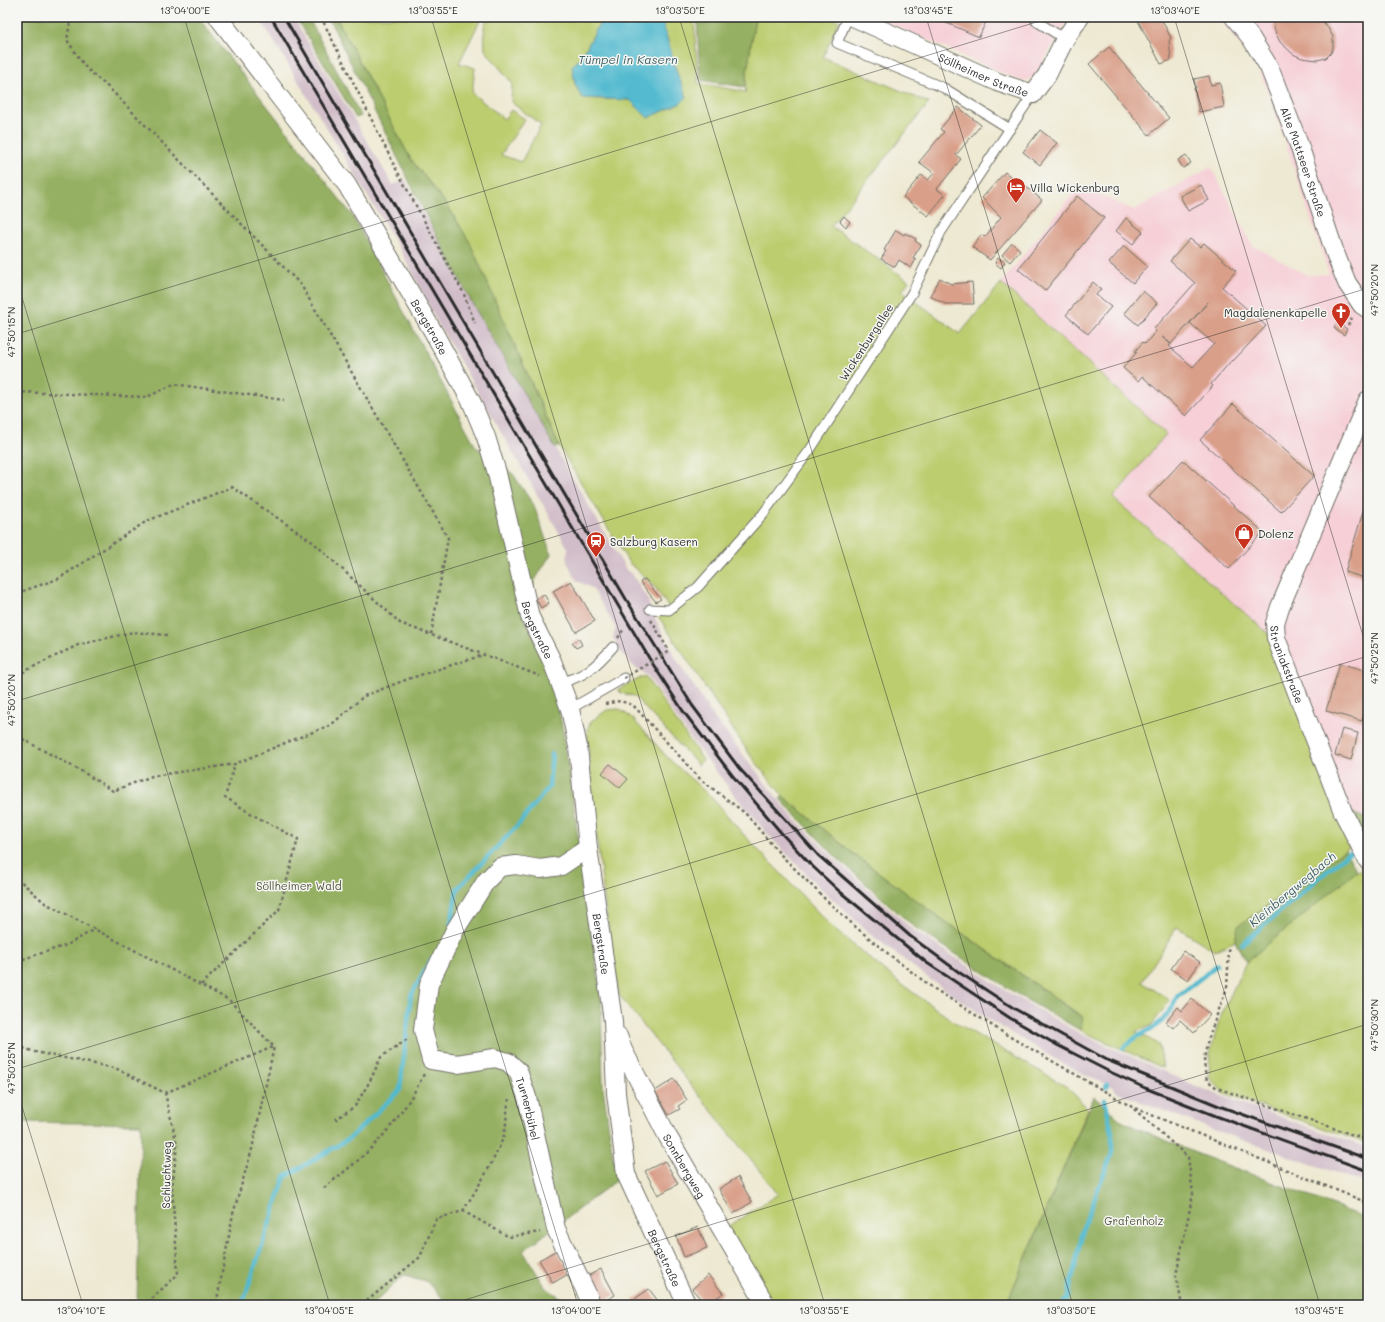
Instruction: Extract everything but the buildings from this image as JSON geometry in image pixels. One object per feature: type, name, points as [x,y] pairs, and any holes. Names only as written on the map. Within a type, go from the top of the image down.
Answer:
[{"type":"street","name":"Bergstraße","points":[[218,17],[347,185],[434,333],[472,403],[486,437],[497,473],[530,617],[552,661],[570,709],[578,747],[588,848],[613,1021],[616,1094],[626,1174],[687,1305]]},
{"type":"street","name":"Söllheimer Straße","points":[[853,17],[1000,83],[1033,94],[1047,75],[1065,39],[1080,17]]},
{"type":"street","name":"Alte Mattseer Straße","points":[[1234,17],[1251,38],[1269,66],[1298,142],[1335,253],[1347,283],[1362,305],[1368,309]]},
{"type":"street","name":"Straniakstraße","points":[[1368,400],[1286,593],[1275,623],[1276,638],[1343,812],[1368,861]]},
{"type":"street","points":[[431,1060],[423,1030],[430,984],[455,930],[486,881],[500,867],[516,865],[540,869],[561,866],[588,848]]},
{"type":"street","name":"Sonnbergweg","points":[[613,1021],[623,1050],[668,1137],[766,1305]]},
{"type":"street","name":"Turnerbühel","points":[[431,1060],[457,1064],[495,1058],[508,1062],[518,1071],[527,1097],[556,1229],[589,1298]]},
{"type":"lane","points":[[848,17],[837,43],[944,88],[1010,129]]},
{"type":"lane","points":[[1036,17],[1036,21],[1065,39]]},
{"type":"lane","name":"Wickenburgallee","points":[[649,612],[669,610],[698,587],[763,514],[810,450],[912,293],[941,232],[1033,94]]},
{"type":"lane","points":[[560,682],[571,680],[588,672],[613,647]]},
{"type":"lane","points":[[570,709],[624,678]]},
{"type":"path","points":[[71,17],[67,40],[86,68],[109,88],[301,285],[448,538],[431,635]]},
{"type":"path","points":[[321,17],[395,167],[463,292],[475,324]]},
{"type":"path","points":[[17,392],[147,397],[174,384],[284,400]]},
{"type":"path","points":[[17,593],[58,579],[147,521],[232,488],[314,543],[400,623],[534,674],[560,682]]},
{"type":"path","points":[[624,678],[669,651],[649,612]]},
{"type":"path","points":[[17,675],[78,645],[133,632],[167,635]]},
{"type":"path","points":[[17,736],[83,772],[113,791],[152,776],[235,764],[285,742],[331,725],[364,696],[408,679],[484,654]]},
{"type":"path","points":[[602,704],[620,701],[633,705],[701,780],[744,813],[780,854],[825,899],[858,929],[933,988],[1065,1070],[1132,1107],[1368,1203]]},
{"type":"path","points":[[201,985],[279,910],[298,839],[255,816],[225,797],[235,764]]},
{"type":"path","points":[[17,878],[45,904],[229,1000],[274,1047]]},
{"type":"path","points":[[17,961],[67,945],[95,929]]},
{"type":"path","points":[[1229,949],[1227,988],[1207,1044],[1204,1059],[1207,1080],[1217,1088],[1368,1140]]},
{"type":"path","points":[[335,1120],[355,1106],[370,1081],[381,1057],[423,1030]]},
{"type":"path","points":[[17,1046],[35,1052],[115,1068],[165,1093],[274,1047]]},
{"type":"path","points":[[216,1305],[233,1214],[252,1149],[274,1047]]},
{"type":"path","points":[[324,1188],[364,1155],[392,1125],[416,1091],[431,1060]]},
{"type":"path","points":[[362,1305],[420,1257],[436,1219],[463,1211],[483,1178],[503,1137],[507,1108],[518,1071]]},
{"type":"path","name":"Schluchtweg","points":[[145,1305],[178,1274],[172,1188],[177,1145],[165,1093]]},
{"type":"path","points":[[1132,1107],[1188,1156],[1193,1194],[1176,1275],[1182,1305]]},
{"type":"path","points":[[463,1211],[509,1237],[556,1229]]},
{"type":"shaded area","points":[[259,17],[293,17],[393,185],[405,180],[458,278],[555,448],[627,571],[632,574],[648,600],[651,611],[675,657],[715,719],[790,814],[835,859],[912,929],[1006,991],[1079,1033],[1205,1090],[1368,1148],[1368,1184],[1214,1130],[1118,1093],[1113,1087],[1057,1060],[991,1021],[924,975],[869,933],[811,879],[774,841],[736,797],[691,739],[647,675],[635,668],[618,649],[613,637],[616,628],[592,588],[577,581],[567,562],[568,548],[436,320],[406,260]]},
{"type":"shaded area","points":[[875,17],[1069,17],[1035,76],[1028,80],[1021,81]]},
{"type":"shaded area","points":[[1219,17],[1368,17],[1368,819],[1347,811],[1285,648],[1113,497],[1165,434],[1001,283],[1079,186],[1134,210],[1211,167],[1253,246],[1307,275],[1329,274],[1269,93],[1259,70]]},
{"type":"green space","name":"Söllheimer Wald","points":[[17,17],[198,17],[352,215],[476,447],[513,474],[534,506],[551,554],[535,580],[524,617],[551,673],[563,731],[601,998],[603,1087],[617,1180],[523,1251],[546,1288],[572,1305],[505,1305],[505,1302],[498,1305],[463,1305],[445,1301],[426,1281],[404,1275],[372,1305],[137,1305],[141,1124],[17,1122]]},
{"type":"green space","points":[[296,17],[308,17],[361,116],[356,118]]},
{"type":"green space","points":[[328,17],[336,17],[410,158],[447,205],[469,241],[559,446],[555,448],[472,303],[426,215]]},
{"type":"green space","points":[[336,17],[482,17],[459,63],[475,68],[472,93],[504,119],[511,110],[525,119],[501,155],[521,162],[541,125],[511,102],[512,83],[485,50],[484,26],[488,17],[605,17],[602,19],[581,58],[573,66],[575,84],[582,98],[630,100],[648,118],[681,103],[687,97],[677,73],[661,17],[694,17],[698,83],[746,92],[745,87],[755,17],[830,17],[839,21],[823,57],[929,103],[831,226],[909,281],[902,291],[960,334],[1001,283],[1166,434],[1113,498],[1270,635],[1354,844],[1239,926],[1235,941],[1215,951],[1177,927],[1142,982],[1170,1000],[1151,1026],[1135,1032],[1159,1044],[1163,1068],[1080,1030],[1083,1017],[929,910],[855,855],[783,796],[750,755],[658,616],[669,608],[655,587],[629,563],[559,446],[469,241],[447,205],[410,158]]},
{"type":"green space","points":[[697,17],[755,17],[745,87],[700,80]]},
{"type":"green space","points":[[645,676],[703,760],[698,765],[634,696],[621,693],[618,689]]},
{"type":"green space","points":[[619,709],[632,718],[668,758],[711,797],[745,836],[835,930],[901,984],[956,1023],[1067,1087],[1088,1109],[1006,1305],[773,1305],[726,1228],[778,1194],[619,995],[606,912],[593,808],[587,730],[591,721],[607,710]]},
{"type":"green space","points":[[783,796],[855,855],[929,910],[1083,1018],[1080,1030],[1020,996],[913,926],[836,857],[780,799]]},
{"type":"green space","points":[[1347,811],[1368,819],[1368,850]]},
{"type":"green space","points":[[1345,850],[1357,871],[1246,962],[1235,941],[1238,926]]},
{"type":"green space","points":[[1368,868],[1368,1144],[1224,1093],[1209,1077],[1210,1054],[1219,1020],[1246,962],[1356,871]]},
{"type":"green space","name":"Grafenholz","points":[[1094,1097],[1123,1122],[1193,1152],[1368,1219],[1368,1305],[1006,1305]]},
{"type":"water","name":"Tümpel in Kasern","points":[[605,17],[661,17],[677,73],[687,97],[681,103],[648,118],[630,100],[582,98],[575,84],[572,66],[581,58],[602,19]]},
{"type":"waterway","points":[[451,924],[457,889],[518,825],[549,787],[552,754]]},
{"type":"waterway","name":"Kleinbergwegbach","points":[[1242,944],[1347,854],[1354,851]]},
{"type":"waterway","points":[[242,1305],[285,1177],[350,1138],[400,1090],[411,995],[431,960]]},
{"type":"waterway","name":"Kleinbergwegbach","points":[[1123,1048],[1135,1038],[1152,1029],[1162,1021],[1172,1008],[1177,997],[1217,965]]},
{"type":"waterway","name":"Kleinbergwegbach","points":[[1062,1305],[1068,1297],[1084,1225],[1112,1153],[1112,1132],[1105,1100]]},
{"type":"railway","points":[[271,17],[649,658],[683,711],[732,775],[810,864],[839,891],[927,963],[1010,1018],[1057,1045],[1145,1088],[1216,1116],[1368,1171]]},
{"type":"railway","points":[[284,17],[626,599],[692,705],[739,768],[818,855],[910,936],[960,973],[1015,1009],[1107,1060],[1219,1106],[1368,1159]]},
{"type":"place","name":"Villa Wickenburg","points":[[1016,204]]},
{"type":"place","name":"Magdalenenkapelle","points":[[1341,329]]},
{"type":"place","name":"Dolenz","points":[[1244,550]]},
{"type":"place","name":"Salzburg Kasern","points":[[596,558]]}]
